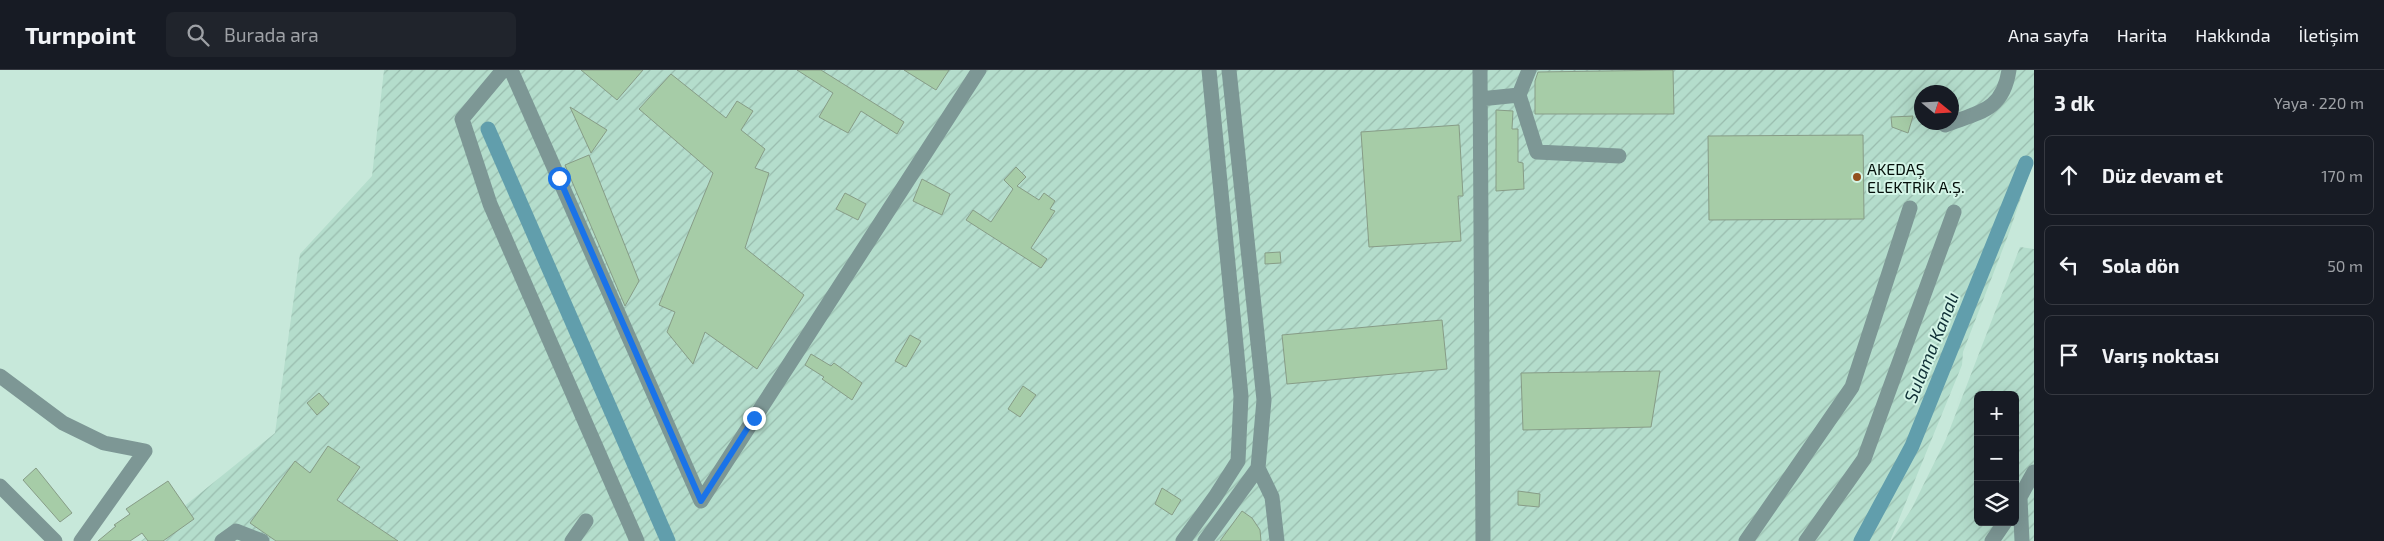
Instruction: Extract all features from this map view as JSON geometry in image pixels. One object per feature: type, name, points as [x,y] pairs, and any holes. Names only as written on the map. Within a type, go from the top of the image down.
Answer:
[{"type":"street","points":[[502,70],[462,119],[490,204],[637,541]]},
{"type":"street","points":[[511,70],[701,501],[979,70]]},
{"type":"street","points":[[1182,541],[1216,497],[1238,462],[1241,429],[1241,396],[1210,70]]},
{"type":"street","points":[[1229,70],[1264,400],[1258,468],[1272,497],[1277,541]]},
{"type":"street","points":[[1480,70],[1483,541]]},
{"type":"street","points":[[1529,70],[1519,95],[1537,152],[1619,156]]},
{"type":"street","points":[[1959,119],[1992,106],[2007,88],[2009,70]]},
{"type":"street","points":[[1480,100],[1519,95]]},
{"type":"street","points":[[1746,541],[1852,387],[1910,208]]},
{"type":"street","points":[[1806,541],[1864,459],[1954,212]]},
{"type":"street","points":[[0,376],[63,423],[104,444],[145,451],[81,541]]},
{"type":"street","points":[[1205,541],[1258,468]]},
{"type":"street","points":[[2019,500],[2034,472]]},
{"type":"street","points":[[0,486],[55,541]]},
{"type":"street","points":[[2019,512],[2022,541]]},
{"type":"street","points":[[572,541],[586,521]]},
{"type":"street","points":[[1992,541],[2002,526]]},
{"type":"street","points":[[222,541],[236,531],[262,541]]},
{"type":"shaded area","points":[[384,70],[2034,70],[2034,159],[2009,233],[1963,352],[1962,365],[1890,541],[141,541],[275,433],[300,254],[372,176]]},
{"type":"shaded area","points":[[2020,247],[2034,249],[2034,541],[1891,541],[1912,508],[1946,439]]},
{"type":"building","points":[[581,70],[643,70],[617,100]]},
{"type":"building","points":[[797,70],[821,70],[904,122],[897,134],[861,111],[848,133],[819,117],[833,93]]},
{"type":"building","points":[[904,70],[949,70],[936,90]]},
{"type":"building","points":[[1673,70],[1674,114],[1535,114],[1535,81],[1538,72]]},
{"type":"building","points":[[671,74],[726,118],[737,101],[753,111],[741,130],[765,149],[755,168],[769,173],[745,248],[804,295],[757,369],[705,332],[693,364],[667,332],[675,312],[659,305],[713,173],[639,109]]},
{"type":"building","points":[[570,107],[607,130],[591,153]]},
{"type":"building","points":[[1496,110],[1513,111],[1512,129],[1518,129],[1518,162],[1523,163],[1524,189],[1496,191]]},
{"type":"building","points":[[1913,116],[1908,133],[1892,127],[1891,117]]},
{"type":"building","points":[[1459,125],[1463,196],[1458,196],[1461,241],[1369,247],[1361,132]]},
{"type":"building","points":[[1863,135],[1864,219],[1709,220],[1708,136]]},
{"type":"building","points":[[589,155],[639,281],[625,306],[565,165]]},
{"type":"building","points":[[1016,167],[1026,177],[1017,186],[1039,200],[1044,193],[1055,201],[1050,209],[1055,211],[1031,248],[1047,259],[1041,268],[966,220],[973,210],[991,222],[1013,189],[1004,180]]},
{"type":"building","points":[[922,179],[950,194],[942,215],[913,201]]},
{"type":"building","points":[[845,193],[866,204],[858,220],[836,209]]},
{"type":"building","points":[[1280,252],[1281,263],[1265,264],[1265,253]]},
{"type":"building","points":[[1442,320],[1447,369],[1287,384],[1282,335]]},
{"type":"building","points":[[910,335],[921,341],[906,367],[895,361]]},
{"type":"building","points":[[811,354],[831,366],[834,363],[862,383],[852,400],[822,379],[824,377],[805,365]]},
{"type":"building","points":[[1660,371],[1651,427],[1523,430],[1521,373]]},
{"type":"building","points":[[1023,386],[1036,395],[1020,417],[1008,409]]},
{"type":"building","points":[[319,393],[329,404],[317,415],[307,403]]},
{"type":"building","points":[[328,446],[360,467],[337,500],[398,541],[276,541],[250,523],[295,461],[310,473]]},
{"type":"building","points":[[36,468],[72,513],[60,522],[23,480]]},
{"type":"building","points":[[168,481],[194,519],[163,541],[148,541],[142,533],[130,541],[98,541],[116,526],[114,525],[130,514],[126,509]]},
{"type":"building","points":[[1162,488],[1181,500],[1172,515],[1155,504]]},
{"type":"building","points":[[1518,491],[1540,494],[1539,507],[1518,505]]},
{"type":"building","points":[[1242,511],[1252,518],[1260,530],[1261,541],[1220,541]]},
{"type":"waterway","points":[[488,129],[668,541]]},
{"type":"waterway","name":"Sulama Kanalı","points":[[1861,541],[1912,446],[2026,163]]},
{"type":"place","name":"AKEDAŞ ELEKTRİK A.Ş.","points":[[1857,177]]},
{"type":"route","points":[[559,178],[701,501],[754,418]]}]
